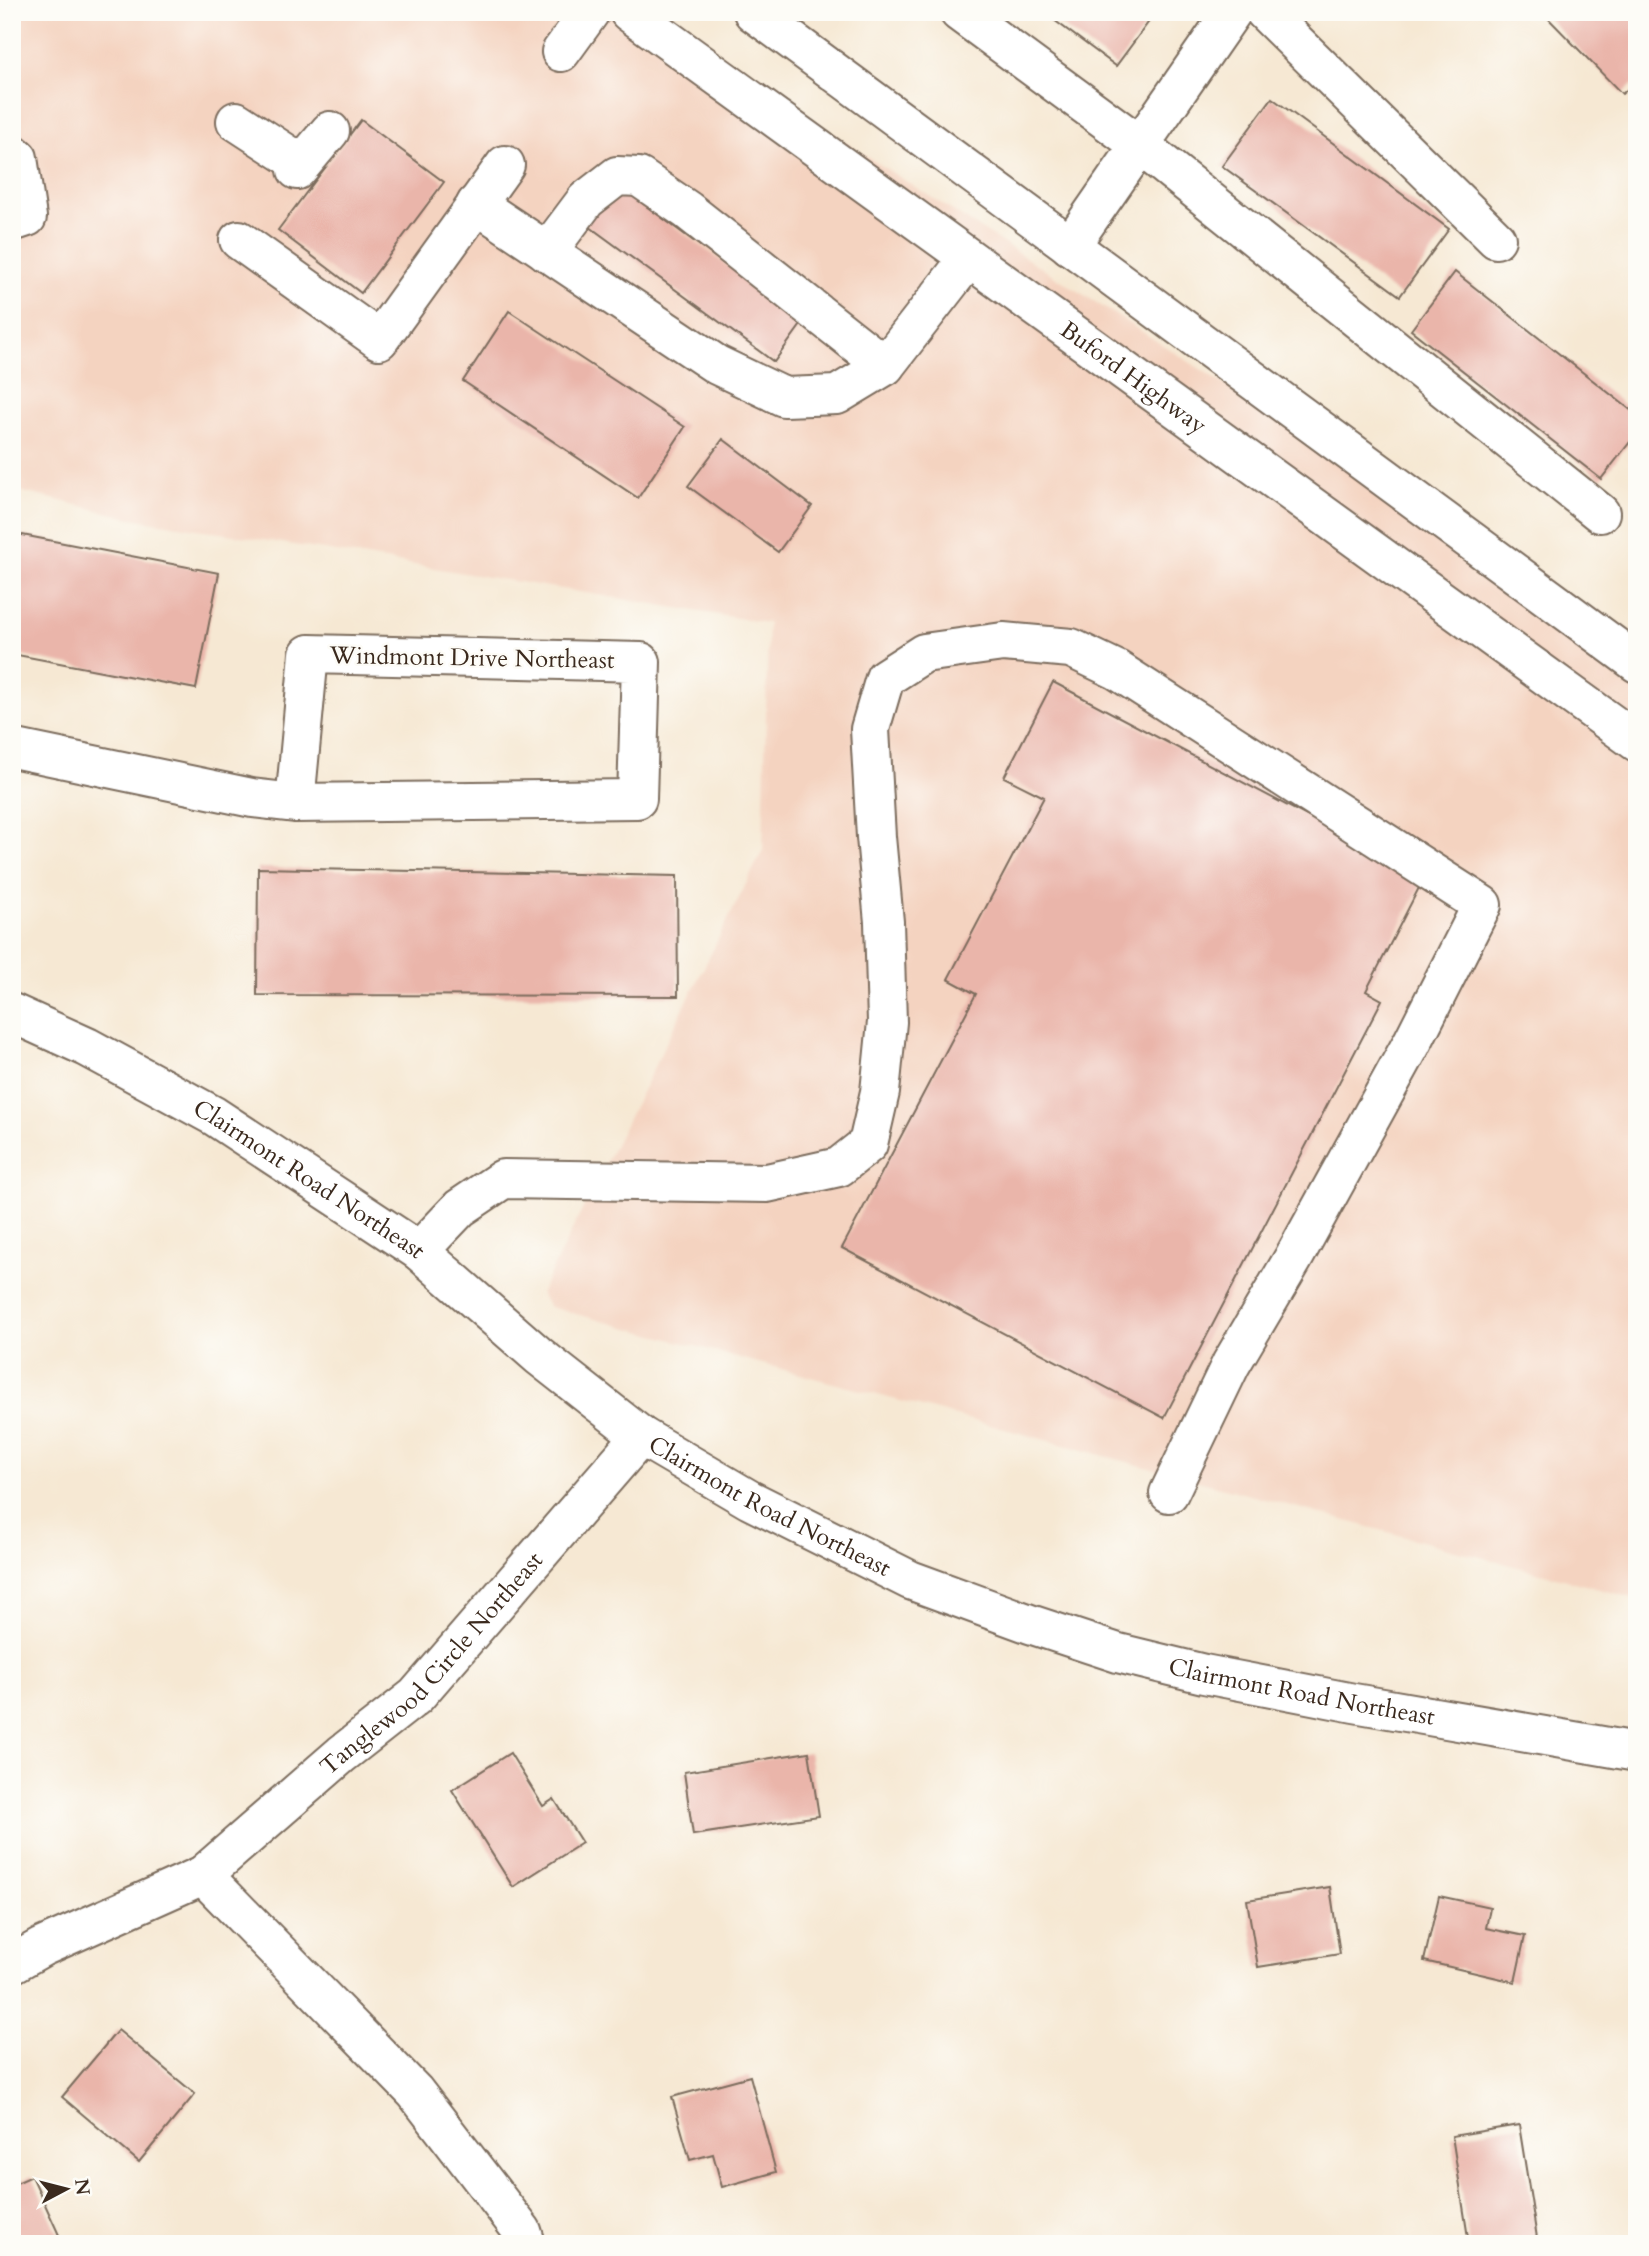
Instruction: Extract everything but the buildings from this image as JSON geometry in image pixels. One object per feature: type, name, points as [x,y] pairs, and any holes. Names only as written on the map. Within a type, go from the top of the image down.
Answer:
[{"type":"main road","points":[[561,52],[590,12]]},
{"type":"main road","name":"Buford Highway","points":[[629,12],[1637,742]]},
{"type":"main road","points":[[753,12],[1637,663]]},
{"type":"main road","points":[[959,12],[1141,146],[1600,513]]},
{"type":"main road","points":[[1070,246],[1232,12]]},
{"type":"main road","points":[[1265,12],[1496,239]]},
{"type":"main road","points":[[236,121],[300,167],[330,131]]},
{"type":"main road","points":[[12,153],[18,158],[27,217],[12,222]]},
{"type":"main road","points":[[239,240],[379,340],[505,165]]},
{"type":"main road","points":[[547,253],[586,200],[617,176],[639,177],[687,211],[885,366]]},
{"type":"main road","points":[[476,204],[717,365],[784,397],[837,396],[885,366],[968,259]]},
{"type":"main road","points":[[419,1251],[460,1208],[503,1179],[767,1183],[839,1167],[868,1144],[880,1093],[887,1022],[884,922],[870,729],[885,678],[924,653],[1003,642],[1071,648],[1116,670],[1482,905],[1412,1043],[1293,1259],[1231,1364],[1169,1493]]},
{"type":"main road","name":"Windmont Drive Northeast","points":[[12,748],[253,798],[296,803],[637,799],[641,662],[309,654],[296,803]]},
{"type":"main road","name":"Clairmont Road Northeast","points":[[12,1013],[87,1047],[214,1116],[419,1251],[539,1356],[641,1436],[750,1500],[910,1580],[1118,1653],[1204,1674],[1637,1752]]},
{"type":"main road","name":"Tanglewood Circle Northeast","points":[[12,1964],[42,1947],[204,1875],[342,1754],[416,1696],[641,1436]]},
{"type":"main road","points":[[204,1875],[415,2092],[522,2231],[526,2244]]},
{"type":"shaded area","points":[[12,12],[640,12],[1637,647],[1637,1599],[550,1307],[540,1294],[763,850],[768,623],[130,518],[12,489]]}]
